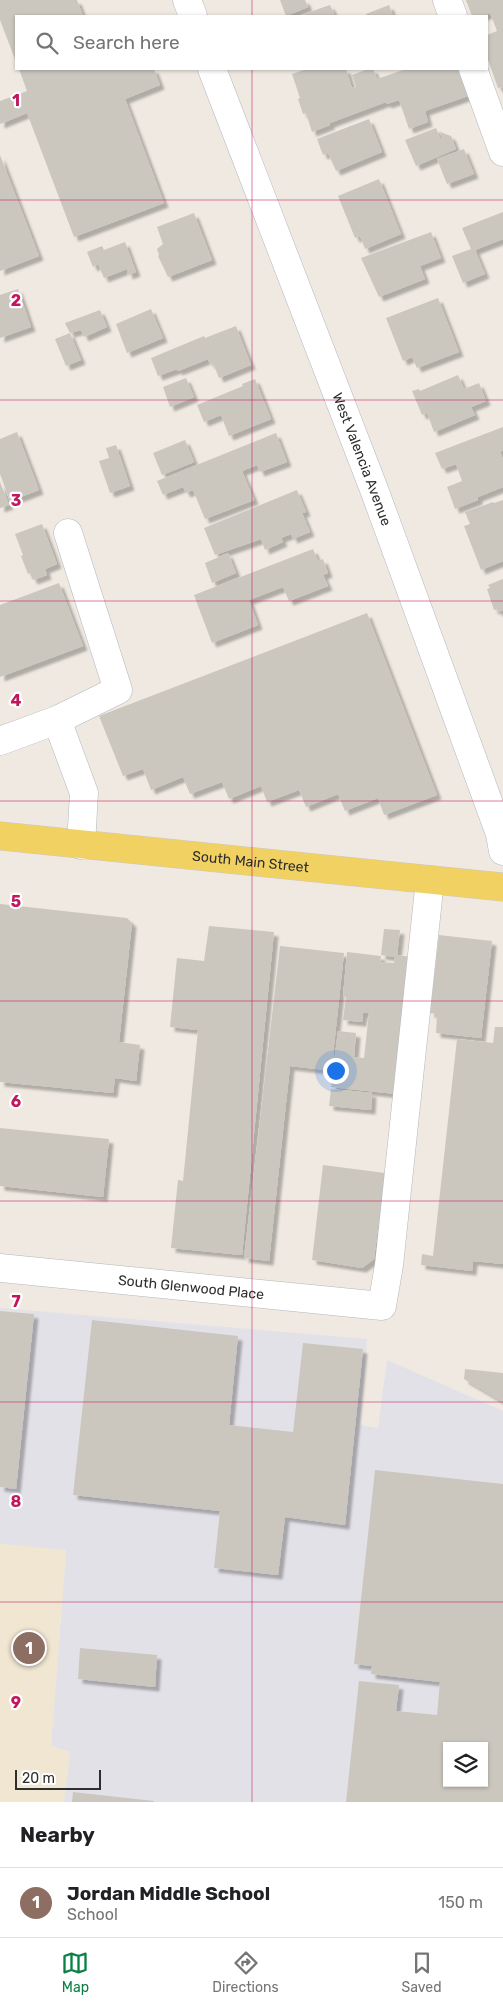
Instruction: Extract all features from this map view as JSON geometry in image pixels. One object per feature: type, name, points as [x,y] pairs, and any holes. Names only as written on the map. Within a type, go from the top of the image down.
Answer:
[{"type":"main road","name":"South Main Street","points":[[0,836],[503,887]]},
{"type":"street","points":[[187,0],[193,15]]},
{"type":"street","points":[[448,0],[453,15]]},
{"type":"street","name":"West Valencia Avenue","points":[[212,70],[375,492],[500,834],[503,852]]},
{"type":"street","points":[[473,70],[503,152]]},
{"type":"street","points":[[0,741],[57,720],[118,690],[68,533]]},
{"type":"street","points":[[57,720],[84,793],[81,845]]},
{"type":"street","name":"South Glenwood Place","points":[[0,1268],[382,1306],[390,1255],[430,880]]},
{"type":"shaded area","points":[[0,1308],[367,1339],[360,1425],[378,1428],[387,1360],[503,1411],[503,1802],[64,1802],[70,1752],[51,1746],[66,1551],[0,1544]]},
{"type":"shaded area","points":[[0,1544],[66,1550],[51,1746],[70,1752],[64,1802],[0,1802]]},
{"type":"building","points":[[0,0],[77,0],[83,15],[15,15],[15,59],[0,20]]},
{"type":"building","points":[[280,0],[305,0],[308,7],[286,15]]},
{"type":"building","points":[[466,0],[503,0],[503,87],[498,88],[488,60],[488,35],[497,31],[490,13],[472,15]]},
{"type":"building","points":[[330,5],[335,15],[301,15]]},
{"type":"building","points":[[389,5],[393,15],[366,15]]},
{"type":"building","points":[[19,70],[154,70],[160,85],[125,99],[164,203],[74,237],[27,113],[0,124],[0,101],[27,91]]},
{"type":"building","points":[[304,70],[346,70],[352,88],[356,87],[352,75],[365,70],[373,70],[377,79],[403,70],[458,70],[468,96],[425,111],[428,122],[409,129],[399,100],[387,104],[386,102],[330,123],[330,125],[312,132],[306,113],[303,114],[292,74]]},
{"type":"building","points":[[369,119],[382,152],[336,171],[328,153],[323,155],[317,139]]},
{"type":"building","points":[[436,128],[441,140],[443,139],[440,132],[451,136],[456,149],[416,166],[405,140]]},
{"type":"building","points":[[464,149],[474,174],[447,184],[437,159]]},
{"type":"building","points":[[0,155],[39,256],[0,271]]},
{"type":"building","points":[[379,179],[401,234],[365,249],[360,236],[355,238],[338,196]]},
{"type":"building","points":[[503,212],[503,239],[475,250],[485,274],[463,283],[452,256],[471,249],[462,228]]},
{"type":"building","points":[[194,213],[212,260],[168,277],[158,256],[157,249],[163,244],[157,227]]},
{"type":"building","points":[[431,232],[441,258],[420,266],[425,279],[379,297],[361,258]]},
{"type":"building","points":[[125,242],[136,272],[128,275],[127,269],[104,278],[98,264],[93,267],[87,252],[102,246],[104,250]]},
{"type":"building","points":[[18,289],[31,327],[0,338],[0,295]]},
{"type":"building","points":[[438,298],[459,352],[417,368],[412,357],[403,361],[386,318]]},
{"type":"building","points":[[151,309],[163,338],[127,353],[116,324]]},
{"type":"building","points":[[100,310],[107,327],[84,337],[81,330],[70,333],[65,323]]},
{"type":"building","points":[[236,326],[251,365],[219,378],[213,363],[210,364],[208,359],[178,371],[177,369],[158,376],[151,358],[204,336],[205,338]]},
{"type":"building","points":[[70,333],[81,360],[66,366],[55,339]]},
{"type":"building","points":[[458,375],[464,389],[479,383],[486,401],[471,407],[475,415],[434,432],[427,413],[422,415],[412,391],[419,389],[420,391]]},
{"type":"building","points":[[186,378],[194,397],[170,407],[163,387]]},
{"type":"building","points":[[255,379],[271,419],[229,436],[221,415],[204,422],[197,405]]},
{"type":"building","points":[[503,427],[503,450],[500,452],[503,459],[503,487],[455,509],[447,487],[462,481],[456,464],[442,469],[435,453]]},
{"type":"building","points":[[17,432],[39,490],[10,501],[0,474],[0,439]]},
{"type":"building","points":[[276,433],[287,462],[260,472],[257,465],[242,471],[254,500],[205,519],[193,490],[186,493],[183,487],[163,495],[157,481]]},
{"type":"building","points":[[185,440],[194,462],[162,475],[153,453]]},
{"type":"building","points":[[116,445],[130,486],[110,493],[99,461],[109,458],[106,448]]},
{"type":"building","points":[[0,482],[9,505],[0,508]]},
{"type":"building","points":[[297,490],[306,512],[302,513],[310,532],[293,539],[291,534],[281,538],[283,542],[265,550],[261,539],[215,555],[204,528]]},
{"type":"building","points":[[503,500],[503,561],[481,570],[464,526],[470,524],[465,512]]},
{"type":"building","points":[[42,524],[57,564],[45,569],[47,575],[33,580],[30,573],[28,574],[15,534]]},
{"type":"building","points":[[313,549],[318,561],[323,559],[328,573],[323,575],[328,586],[289,601],[283,587],[249,600],[258,625],[212,643],[194,595]]},
{"type":"building","points":[[228,553],[236,573],[212,583],[205,563]]},
{"type":"building","points":[[503,579],[503,610],[498,612],[497,609],[494,610],[487,589],[490,588],[488,585]]},
{"type":"building","points":[[59,583],[83,646],[0,677],[0,605]]},
{"type":"building","points":[[367,613],[437,795],[384,815],[378,798],[345,811],[338,794],[306,807],[299,790],[267,802],[261,786],[229,799],[222,782],[190,794],[183,777],[151,790],[143,769],[123,776],[99,716]]},
{"type":"building","points":[[0,904],[127,918],[132,923],[119,1042],[140,1045],[136,1081],[115,1078],[113,1093],[0,1082]]},
{"type":"building","points":[[209,926],[274,932],[242,1255],[171,1248],[178,1180],[183,1181],[198,1030],[170,1027],[177,958],[204,961]]},
{"type":"building","points":[[384,929],[400,930],[397,955],[411,957],[396,1094],[331,1087],[333,1071],[290,1066],[269,1261],[244,1258],[280,946],[344,953],[333,1055],[335,1055],[338,1031],[356,1033],[354,1057],[364,1058],[369,1013],[363,1013],[362,1022],[343,1020],[346,997],[343,996],[347,952],[381,956],[380,962],[394,963],[395,957],[381,955]]},
{"type":"building","points":[[439,935],[492,941],[481,1038],[436,1033],[437,1014],[430,1013]]},
{"type":"building","points":[[495,1027],[503,1027],[503,1264],[473,1261],[472,1271],[421,1265],[422,1254],[433,1256],[457,1039],[493,1043]]},
{"type":"building","points":[[331,1089],[372,1093],[371,1110],[329,1106]]},
{"type":"building","points":[[0,1128],[109,1139],[103,1197],[0,1186]]},
{"type":"building","points":[[323,1165],[385,1173],[374,1259],[362,1268],[312,1260]]},
{"type":"building","points":[[0,1311],[34,1314],[16,1489],[0,1487]]},
{"type":"building","points":[[92,1320],[238,1336],[229,1425],[293,1432],[303,1343],[363,1349],[345,1525],[285,1517],[278,1575],[214,1568],[220,1511],[73,1495]]},
{"type":"building","points":[[465,1369],[503,1373],[503,1402],[464,1379]]},
{"type":"building","points":[[375,1470],[503,1484],[503,1802],[346,1802],[359,1681],[399,1685],[396,1711],[437,1715],[440,1682],[371,1674],[372,1666],[354,1664]]},
{"type":"building","points":[[80,1648],[157,1655],[155,1687],[78,1679]]},
{"type":"building","points":[[73,1792],[154,1801],[154,1802],[72,1802]]},
{"type":"place","name":"Jordan Middle School","points":[[29,1648]]}]
